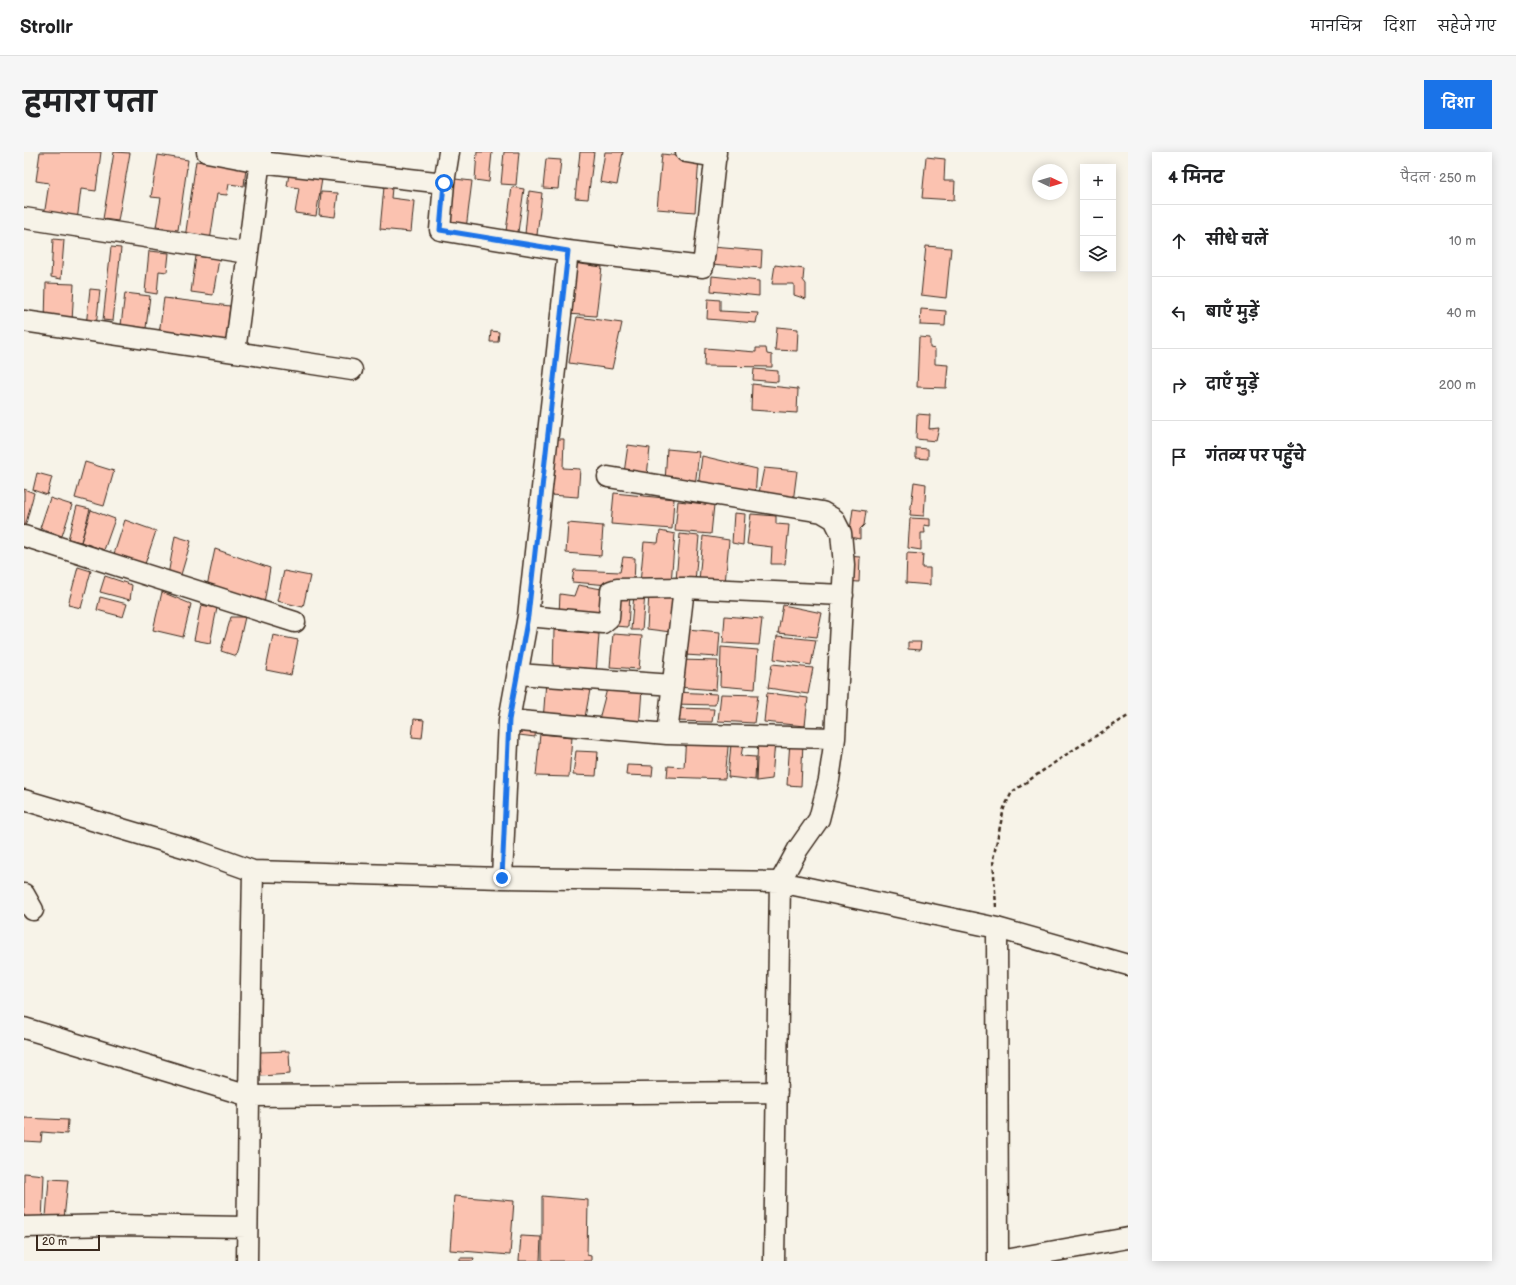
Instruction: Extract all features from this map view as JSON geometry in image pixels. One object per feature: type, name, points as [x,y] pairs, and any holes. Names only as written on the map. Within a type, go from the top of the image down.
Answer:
[{"type":"street","points":[[207,152],[260,157],[444,183]]},
{"type":"street","points":[[450,152],[444,183],[440,230],[568,251],[703,267],[716,154],[686,152]]},
{"type":"street","points":[[235,352],[260,157]]},
{"type":"street","points":[[24,218],[247,252]]},
{"type":"street","points":[[502,878],[509,720],[528,616],[568,251]]},
{"type":"street","points":[[24,321],[352,370]]},
{"type":"street","points":[[608,477],[822,512],[834,519],[840,533],[844,565],[843,595],[835,738],[829,780],[819,819],[798,849],[780,882],[774,1261]]},
{"type":"street","points":[[24,536],[295,622]]},
{"type":"street","points":[[528,616],[604,623],[609,618],[610,595],[614,589],[684,588],[843,595]]},
{"type":"street","points":[[667,734],[684,588]]},
{"type":"street","points":[[518,674],[672,685]]},
{"type":"street","points":[[509,720],[667,734],[835,738]]},
{"type":"street","points":[[24,800],[200,852],[252,871],[502,878],[780,882],[997,928],[1128,965]]},
{"type":"street","points":[[247,1261],[246,1227],[252,871]]},
{"type":"street","points":[[997,928],[999,1261],[1128,1238]]},
{"type":"street","points":[[24,1028],[249,1096],[777,1092]]},
{"type":"street","points":[[24,1226],[114,1225],[246,1227]]},
{"type":"path","points":[[997,928],[993,859],[1004,808],[1012,792],[1070,752],[1128,716]]},
{"type":"building","points":[[40,152],[101,152],[96,191],[81,189],[77,221],[44,216],[49,183],[36,181]]},
{"type":"building","points":[[114,152],[130,153],[118,221],[103,219]]},
{"type":"building","points":[[477,152],[492,152],[489,182],[475,180]]},
{"type":"building","points":[[504,152],[519,152],[516,185],[501,184]]},
{"type":"building","points":[[580,152],[594,152],[588,199],[575,198]]},
{"type":"building","points":[[605,152],[623,152],[617,185],[600,182]]},
{"type":"building","points":[[662,154],[699,158],[695,212],[657,209]]},
{"type":"building","points":[[158,155],[188,160],[178,230],[156,227],[161,198],[151,197]]},
{"type":"building","points":[[926,157],[945,159],[944,181],[955,181],[954,200],[922,198]]},
{"type":"building","points":[[546,159],[561,160],[558,189],[543,188]]},
{"type":"building","points":[[196,161],[246,168],[244,186],[229,184],[227,195],[217,194],[210,241],[185,238]]},
{"type":"building","points":[[289,174],[322,179],[316,216],[295,213],[299,188],[287,186]]},
{"type":"building","points":[[455,179],[472,181],[466,229],[450,227]]},
{"type":"building","points":[[384,187],[392,188],[391,198],[414,201],[411,232],[380,229]]},
{"type":"building","points":[[512,187],[524,189],[518,232],[506,231]]},
{"type":"building","points":[[529,191],[542,193],[537,235],[525,234]]},
{"type":"building","points":[[321,192],[338,193],[335,217],[319,215]]},
{"type":"building","points":[[53,239],[64,240],[61,279],[51,277]]},
{"type":"building","points":[[926,246],[951,248],[946,298],[921,295]]},
{"type":"building","points":[[111,247],[121,248],[113,321],[103,320]]},
{"type":"building","points":[[712,247],[762,251],[761,268],[711,264]]},
{"type":"building","points":[[149,251],[169,253],[167,272],[159,271],[157,294],[145,292]]},
{"type":"building","points":[[196,256],[219,259],[213,295],[191,292]]},
{"type":"building","points":[[573,263],[602,267],[596,316],[567,314]]},
{"type":"building","points":[[775,265],[804,269],[803,280],[806,284],[806,299],[794,295],[794,284],[772,284]]},
{"type":"building","points":[[712,276],[759,281],[759,296],[711,291]]},
{"type":"building","points":[[46,283],[74,284],[72,322],[45,321]]},
{"type":"building","points":[[90,289],[100,290],[96,327],[86,326]]},
{"type":"building","points":[[125,293],[150,296],[146,328],[121,325]]},
{"type":"building","points":[[164,298],[230,306],[226,342],[159,334]]},
{"type":"building","points":[[708,299],[720,300],[720,311],[758,313],[756,323],[707,319]]},
{"type":"building","points":[[921,309],[946,311],[945,326],[920,325]]},
{"type":"building","points":[[577,317],[622,323],[612,369],[569,363]]},
{"type":"building","points":[[777,327],[798,329],[797,351],[775,350]]},
{"type":"building","points":[[491,331],[499,332],[498,342],[490,342]]},
{"type":"building","points":[[919,337],[930,338],[930,348],[935,349],[935,364],[948,365],[946,388],[917,387]]},
{"type":"building","points":[[705,348],[756,352],[756,348],[766,348],[767,354],[772,355],[772,367],[704,366]]},
{"type":"building","points":[[754,369],[778,371],[778,382],[753,380]]},
{"type":"building","points":[[752,384],[798,389],[797,413],[751,410]]},
{"type":"building","points":[[917,414],[930,415],[929,429],[939,428],[936,441],[916,439]]},
{"type":"building","points":[[553,439],[564,439],[563,468],[580,469],[578,497],[550,495]]},
{"type":"building","points":[[628,445],[650,448],[647,476],[624,473]]},
{"type":"building","points":[[916,448],[928,449],[928,459],[916,458]]},
{"type":"building","points":[[667,449],[699,452],[695,486],[665,482]]},
{"type":"building","points":[[702,456],[757,469],[755,497],[698,487]]},
{"type":"building","points":[[85,462],[114,471],[104,506],[75,498]]},
{"type":"building","points":[[764,468],[797,471],[793,502],[758,498]]},
{"type":"building","points":[[37,473],[52,477],[47,495],[33,490]]},
{"type":"building","points":[[914,482],[926,484],[924,516],[910,515]]},
{"type":"building","points":[[24,489],[34,493],[25,527],[24,527]]},
{"type":"building","points":[[614,493],[674,499],[672,529],[611,524]]},
{"type":"building","points":[[50,498],[72,505],[62,536],[40,528]]},
{"type":"building","points":[[678,501],[714,505],[711,534],[675,531]]},
{"type":"building","points":[[77,506],[90,509],[81,542],[68,539]]},
{"type":"building","points":[[853,509],[866,511],[864,525],[860,529],[860,539],[849,537]]},
{"type":"building","points":[[91,510],[115,519],[104,550],[81,542]]},
{"type":"building","points":[[734,513],[745,514],[743,545],[732,543]]},
{"type":"building","points":[[751,514],[776,516],[776,524],[789,525],[785,564],[771,564],[772,547],[747,544]]},
{"type":"building","points":[[910,518],[930,519],[930,526],[924,525],[925,533],[921,533],[921,550],[908,548]]},
{"type":"building","points":[[125,520],[156,531],[144,567],[113,557]]},
{"type":"building","points":[[568,523],[603,526],[601,556],[566,553]]},
{"type":"building","points":[[660,531],[675,534],[671,583],[640,583],[644,542],[658,543]]},
{"type":"building","points":[[680,534],[699,536],[695,582],[676,580]]},
{"type":"building","points":[[175,536],[191,541],[180,578],[168,575]]},
{"type":"building","points":[[703,536],[729,540],[725,584],[699,581]]},
{"type":"building","points":[[215,549],[270,568],[264,604],[207,586]]},
{"type":"building","points":[[907,553],[923,554],[922,568],[930,568],[930,585],[906,583]]},
{"type":"building","points":[[846,556],[860,557],[859,582],[845,581]]},
{"type":"building","points":[[623,557],[635,558],[634,587],[572,582],[574,570],[620,572]]},
{"type":"building","points":[[78,567],[91,571],[81,608],[68,605]]},
{"type":"building","points":[[284,571],[310,576],[303,607],[277,601]]},
{"type":"building","points":[[105,576],[132,585],[130,600],[100,592]]},
{"type":"building","points":[[578,585],[602,589],[599,617],[559,614],[560,594],[574,596]]},
{"type":"building","points":[[162,592],[191,604],[183,637],[153,630]]},
{"type":"building","points":[[616,593],[630,594],[628,627],[614,626]]},
{"type":"building","points":[[645,593],[642,630],[631,630],[634,594]]},
{"type":"building","points":[[649,593],[674,595],[671,632],[647,629]]},
{"type":"building","points":[[100,597],[127,604],[123,617],[97,610]]},
{"type":"building","points":[[201,605],[217,608],[210,643],[194,640]]},
{"type":"building","points":[[783,605],[822,613],[817,637],[778,633]]},
{"type":"building","points":[[725,616],[762,619],[759,645],[723,643]]},
{"type":"building","points":[[231,617],[245,617],[236,656],[221,651]]},
{"type":"building","points":[[687,629],[720,632],[718,657],[685,655]]},
{"type":"building","points":[[554,630],[599,634],[596,674],[553,673]]},
{"type":"building","points":[[613,634],[642,636],[639,669],[610,667]]},
{"type":"building","points":[[273,635],[298,640],[291,675],[266,670]]},
{"type":"building","points":[[777,636],[816,640],[811,665],[774,659]]},
{"type":"building","points":[[908,642],[921,642],[920,650],[908,649]]},
{"type":"building","points":[[721,647],[758,650],[755,689],[720,686]]},
{"type":"building","points":[[679,660],[718,661],[716,690],[677,687]]},
{"type":"building","points":[[772,664],[813,668],[808,694],[768,688]]},
{"type":"building","points":[[546,681],[591,684],[584,723],[543,721]]},
{"type":"building","points":[[624,685],[642,689],[639,730],[598,723],[607,689],[622,692]]},
{"type":"building","points":[[675,692],[717,694],[715,705],[674,704]]},
{"type":"building","points":[[767,693],[808,698],[805,726],[764,722]]},
{"type":"building","points":[[721,694],[758,695],[754,723],[718,721]]},
{"type":"building","points":[[674,708],[714,709],[712,722],[674,721]]},
{"type":"building","points":[[414,719],[424,720],[422,738],[412,737]]},
{"type":"building","points":[[512,722],[536,724],[535,737],[511,734]]},
{"type":"building","points":[[540,734],[572,737],[569,777],[536,776]]},
{"type":"building","points":[[686,735],[729,737],[725,779],[667,777],[668,766],[684,767]]},
{"type":"building","points":[[758,739],[775,741],[772,779],[756,781]]},
{"type":"building","points":[[790,741],[803,742],[801,786],[787,785]]},
{"type":"building","points":[[731,744],[743,745],[741,756],[756,757],[755,780],[728,777]]},
{"type":"building","points":[[576,751],[598,752],[596,776],[573,775]]},
{"type":"building","points":[[627,765],[653,766],[652,776],[626,775]]},
{"type":"building","points":[[289,1051],[290,1074],[261,1076],[260,1052]]},
{"type":"building","points":[[24,1118],[68,1120],[67,1134],[42,1132],[41,1142],[24,1141]]},
{"type":"building","points":[[24,1173],[44,1175],[42,1221],[24,1219]]},
{"type":"building","points":[[49,1179],[68,1180],[64,1219],[46,1217]]},
{"type":"building","points":[[454,1196],[514,1201],[510,1255],[450,1250]]},
{"type":"building","points":[[542,1196],[588,1200],[587,1255],[591,1256],[591,1261],[542,1261]]},
{"type":"building","points":[[521,1236],[541,1237],[540,1261],[519,1261]]},
{"type":"building","points":[[460,1258],[474,1258],[473,1261],[460,1261]]},
{"type":"route","points":[[444,183],[440,230],[568,251],[528,616],[509,720],[502,878]]}]
